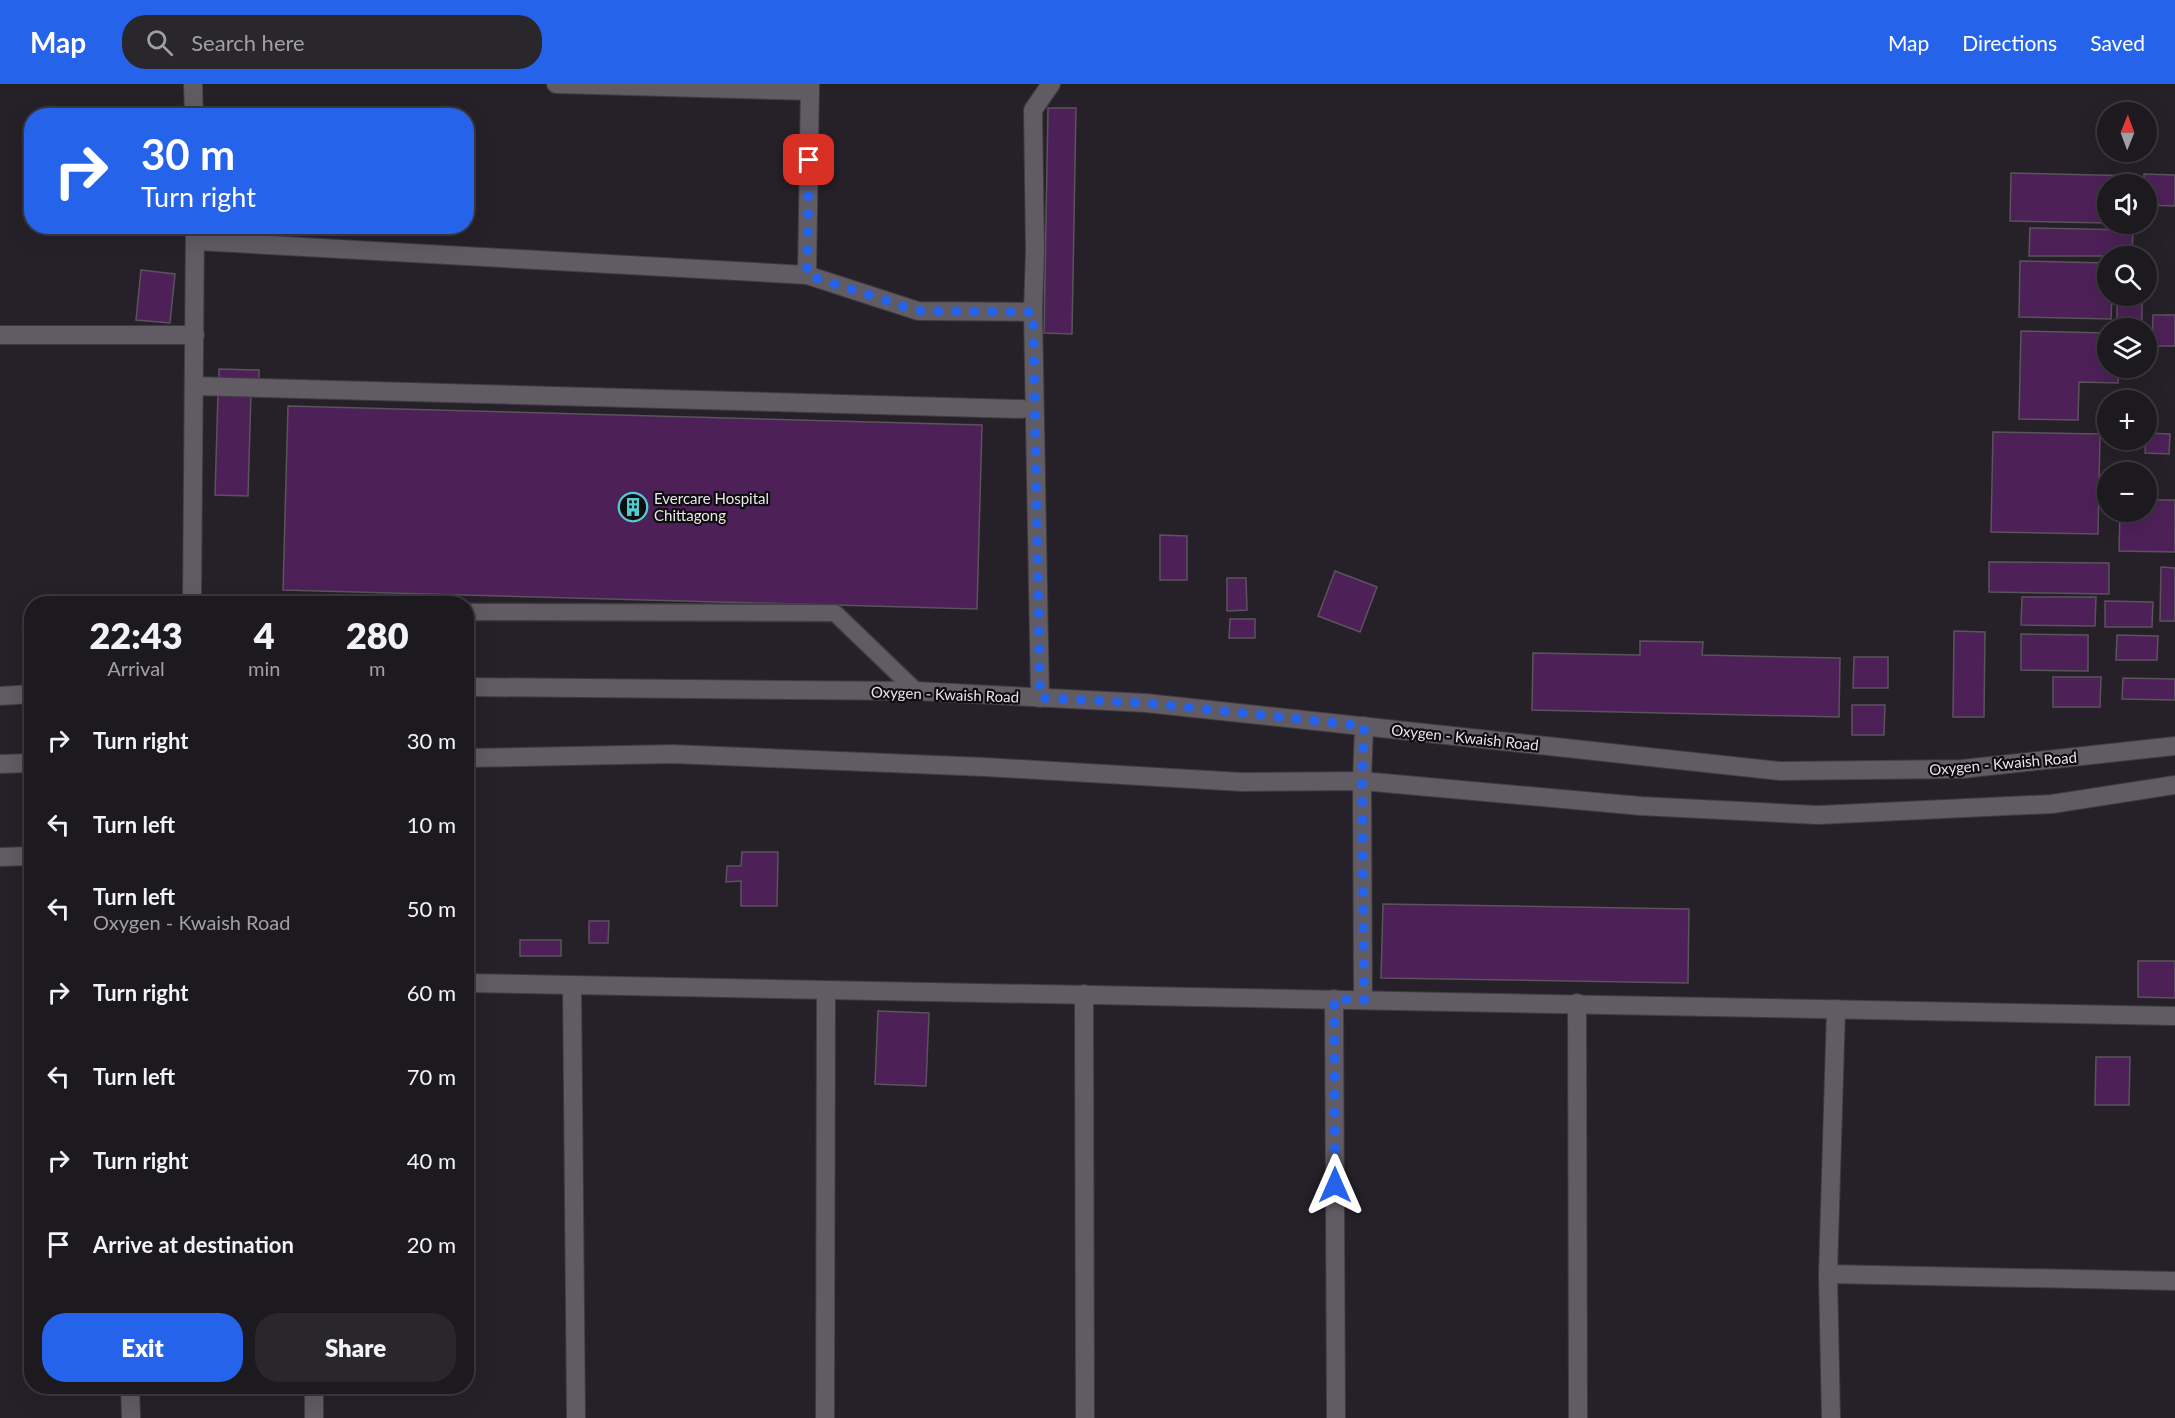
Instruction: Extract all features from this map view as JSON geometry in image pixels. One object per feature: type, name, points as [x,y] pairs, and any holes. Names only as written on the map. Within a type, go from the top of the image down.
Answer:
[{"type":"street","points":[[193,84],[194,108]]},
{"type":"street","points":[[556,84],[810,87],[807,275]]},
{"type":"street","points":[[1040,698],[1033,312],[1034,110],[1051,84]]},
{"type":"street","points":[[192,596],[196,234],[807,275],[918,311],[1033,312]]},
{"type":"street","points":[[0,335],[195,334]]},
{"type":"street","points":[[194,386],[1022,408]]},
{"type":"street","name":"Oxygen - Kwaish Road","points":[[474,687],[916,691],[1146,703],[1780,771],[1962,769],[2175,746]]},
{"type":"street","points":[[0,696],[24,694]]},
{"type":"street","points":[[1364,726],[1362,781],[1364,1000]]},
{"type":"street","points":[[474,758],[672,754],[985,767],[1242,782],[1362,781],[1641,806],[1818,815],[2052,804],[2175,785]]},
{"type":"street","points":[[0,764],[24,763]]},
{"type":"street","points":[[0,857],[24,856]]},
{"type":"street","points":[[474,983],[2175,1016]]},
{"type":"street","points":[[572,985],[576,1418]]},
{"type":"street","points":[[825,1418],[826,990]]},
{"type":"street","points":[[1083,994],[1085,1418]]},
{"type":"street","points":[[1334,999],[1336,1418]]},
{"type":"street","points":[[1577,1004],[1578,1418]]},
{"type":"street","points":[[1831,1418],[1828,1274],[1836,1009]]},
{"type":"street","points":[[1828,1274],[2175,1281]]},
{"type":"street","points":[[130,1394],[131,1418]]},
{"type":"street","points":[[314,1394],[314,1418]]},
{"type":"lane","points":[[474,612],[835,613],[916,691]]},
{"type":"building","points":[[1048,108],[1076,108],[1072,334],[1044,333]]},
{"type":"building","points":[[2011,173],[2097,175],[2097,223],[2010,221]]},
{"type":"building","points":[[2157,174],[2175,175],[2175,206],[2157,205]]},
{"type":"building","points":[[2030,228],[2097,229],[2097,234],[2133,234],[2132,246],[2097,246],[2097,256],[2029,256]]},
{"type":"building","points":[[2020,261],[2097,263],[2097,306],[2112,306],[2111,318],[2019,317]]},
{"type":"building","points":[[141,270],[175,274],[170,323],[136,320]]},
{"type":"building","points":[[2117,306],[2142,306],[2142,318],[2117,318]]},
{"type":"building","points":[[2153,315],[2175,315],[2175,346],[2157,346],[2157,318],[2153,318]]},
{"type":"building","points":[[2021,331],[2097,333],[2097,378],[2118,378],[2118,383],[2079,382],[2078,420],[2019,419]]},
{"type":"building","points":[[219,369],[259,370],[259,381],[219,379]]},
{"type":"building","points":[[218,393],[251,394],[248,496],[215,495]]},
{"type":"building","name":"Evercare Hospital Chittagong","points":[[288,406],[982,425],[977,609],[283,590]]},
{"type":"building","points":[[1993,432],[2097,434],[2097,450],[2100,450],[2099,462],[2097,462],[2098,534],[1991,532]]},
{"type":"building","points":[[2157,433],[2170,434],[2169,454],[2145,453],[2145,450],[2157,450]]},
{"type":"building","points":[[2157,500],[2175,500],[2175,552],[2119,551],[2120,522],[2157,522]]},
{"type":"building","points":[[1160,535],[1187,536],[1187,580],[1160,580]]},
{"type":"building","points":[[1989,562],[2109,563],[2109,594],[1989,592]]},
{"type":"building","points":[[2161,567],[2175,568],[2175,621],[2160,621]]},
{"type":"building","points":[[1335,571],[1377,587],[1360,632],[1318,616]]},
{"type":"building","points":[[1227,578],[1246,578],[1247,610],[1227,611]]},
{"type":"building","points":[[2022,597],[2096,597],[2095,626],[2021,625]]},
{"type":"building","points":[[2105,601],[2153,602],[2152,627],[2105,627]]},
{"type":"building","points":[[1230,619],[1255,619],[1255,638],[1229,638]]},
{"type":"building","points":[[1954,631],[1985,632],[1984,717],[1953,717]]},
{"type":"building","points":[[2021,634],[2088,635],[2088,671],[2021,670]]},
{"type":"building","points":[[2117,635],[2158,636],[2157,660],[2116,660]]},
{"type":"building","points":[[1640,641],[1703,642],[1702,655],[1840,658],[1839,717],[1532,710],[1533,653],[1640,655]]},
{"type":"building","points":[[1854,657],[1888,657],[1888,688],[1853,688]]},
{"type":"building","points":[[2053,677],[2101,677],[2100,707],[2053,707]]},
{"type":"building","points":[[2123,678],[2175,679],[2175,700],[2122,699]]},
{"type":"building","points":[[1852,705],[1885,705],[1884,735],[1852,735]]},
{"type":"building","points":[[742,852],[778,852],[777,906],[741,906],[741,881],[726,882],[727,866],[741,866]]},
{"type":"building","points":[[1383,904],[1689,909],[1688,983],[1381,978]]},
{"type":"building","points":[[589,921],[609,921],[608,943],[589,943]]},
{"type":"building","points":[[520,940],[561,940],[561,956],[520,956]]},
{"type":"building","points":[[2138,961],[2175,961],[2175,998],[2138,997]]},
{"type":"building","points":[[878,1011],[929,1013],[926,1086],[875,1084]]},
{"type":"building","points":[[2096,1057],[2130,1057],[2129,1105],[2095,1105]]},
{"type":"place","name":"Evercare Hospital Chittagong","points":[[633,507]]},
{"type":"route","points":[[809,160],[807,275],[918,311],[1033,312],[1040,698],[1146,703],[1364,726],[1362,781],[1364,1000],[1334,999],[1335,1185]]}]
